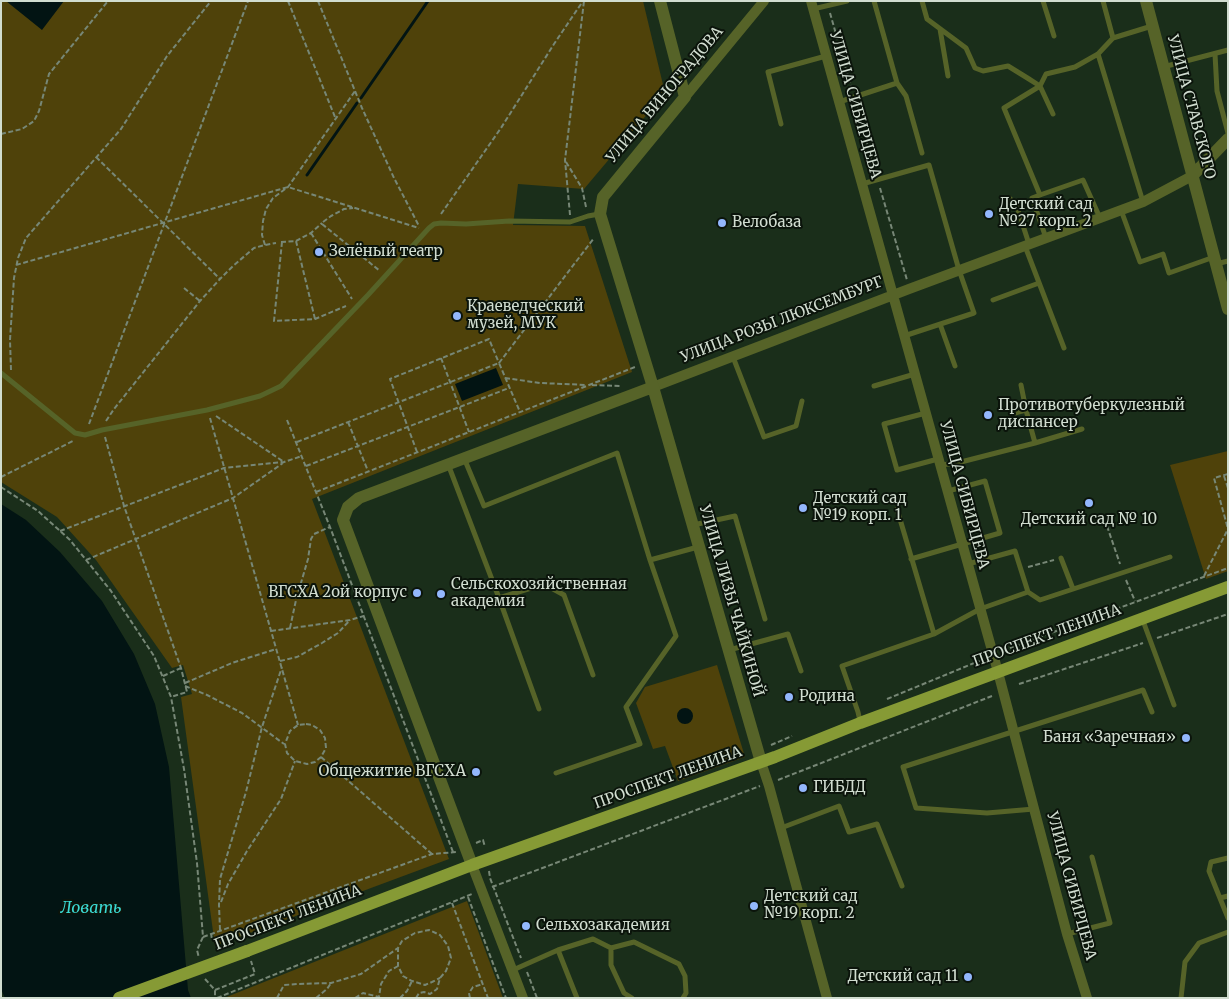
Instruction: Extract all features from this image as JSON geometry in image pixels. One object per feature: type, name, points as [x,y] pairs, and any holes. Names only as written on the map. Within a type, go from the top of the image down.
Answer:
[{"type":"main road","name":"ПРОСПЕКТ ЛЕНИНА","points":[[119,998],[472,865],[760,762],[860,723],[1228,587]]},
{"type":"street","points":[[660,1],[684,98]]},
{"type":"street","name":"УЛИЦА ВИНОГРАДОВА","points":[[597,218],[603,196],[764,1]]},
{"type":"street","name":"УЛИЦА СТАВСКОГО","points":[[1146,1],[1192,176],[1219,260],[1228,309]]},
{"type":"street","name":"УЛИЦА СИБИРЦЕВА","points":[[812,5],[998,672],[1067,934],[1087,998]]},
{"type":"street","name":"УЛИЦА РОЗЫ ЛЮКСЕМБУРГ","points":[[472,865],[343,520],[348,507],[359,498],[447,464],[1143,202],[1192,176],[1228,139]]},
{"type":"street","name":"УЛИЦА ЛИЗЫ ЧАЙКИНОЙ","points":[[597,218],[645,363],[760,762],[768,783],[827,998]]},
{"type":"street","points":[[472,865],[523,998]]},
{"type":"lane","points":[[812,5],[828,6],[847,1]]},
{"type":"lane","points":[[874,1],[897,83],[906,96],[922,153]]},
{"type":"lane","points":[[922,1],[927,19],[966,48],[975,68],[983,71],[1008,66],[1040,86],[1053,114]]},
{"type":"lane","points":[[1043,1],[1054,36]]},
{"type":"lane","points":[[1103,1],[1113,38]]},
{"type":"lane","points":[[1040,195],[1004,108],[1040,86],[1046,74],[1074,67],[1098,54],[1113,38],[1153,26]]},
{"type":"lane","points":[[940,28],[948,76]]},
{"type":"lane","points":[[1164,67],[1228,50]]},
{"type":"lane","points":[[1098,54],[1143,202]]},
{"type":"lane","points":[[1215,54],[1217,91],[1228,133]]},
{"type":"lane","points":[[781,124],[768,72],[826,56]]},
{"type":"lane","points":[[839,102],[897,83]]},
{"type":"lane","points":[[862,184],[929,165],[959,270],[974,313],[904,336]]},
{"type":"lane","points":[[1046,238],[1032,198],[1040,195],[1083,180],[1100,218]]},
{"type":"lane","points":[[1009,198],[1016,204],[1039,283],[1064,348]]},
{"type":"lane","points":[[1121,210],[1140,262],[1163,254],[1169,273],[1219,260]]},
{"type":"lane","points":[[1,373],[75,433],[85,435],[102,430],[208,410],[260,396],[280,386],[434,224],[509,221],[570,222],[597,218]]},
{"type":"lane","points":[[993,300],[1039,283]]},
{"type":"lane","points":[[940,324],[955,366]]},
{"type":"lane","points":[[733,357],[764,437],[796,426],[802,401]]},
{"type":"lane","points":[[874,386],[914,374]]},
{"type":"lane","points":[[1021,385],[1035,443]]},
{"type":"lane","points":[[1011,414],[1026,410]]},
{"type":"lane","points":[[926,413],[884,424],[897,470],[939,462],[957,463],[1082,429]]},
{"type":"lane","points":[[464,458],[484,506],[617,453],[676,636],[626,707],[640,744],[556,773]]},
{"type":"lane","points":[[447,464],[499,598],[539,709]]},
{"type":"lane","points":[[911,559],[1000,534],[985,481],[947,491]]},
{"type":"lane","points":[[896,509],[934,634]]},
{"type":"lane","points":[[692,525],[735,516],[765,619]]},
{"type":"lane","points":[[650,560],[698,547]]},
{"type":"lane","points":[[968,564],[1015,551],[1028,592],[1040,600],[1170,557]]},
{"type":"lane","points":[[1061,558],[1073,589]]},
{"type":"lane","points":[[499,598],[544,584],[564,595],[593,675]]},
{"type":"lane","points":[[860,723],[842,666],[934,634],[980,609],[1028,592]]},
{"type":"lane","points":[[1142,618],[1174,705]]},
{"type":"lane","points":[[729,650],[788,634],[801,671]]},
{"type":"lane","points":[[1034,810],[988,813],[916,808],[903,767],[1143,690],[1152,712]]},
{"type":"lane","points":[[780,828],[840,806],[850,832],[877,824],[902,886]]},
{"type":"lane","points":[[1067,934],[1110,923],[1092,857]]},
{"type":"lane","points":[[1228,858],[1210,862],[1209,871],[1228,918]]},
{"type":"lane","points":[[1220,898],[1228,896]]},
{"type":"lane","points":[[1181,998],[1185,962],[1199,943],[1228,932]]},
{"type":"lane","points":[[513,970],[558,950],[593,939],[610,948],[634,942],[679,964],[684,976],[686,993],[683,998]]},
{"type":"lane","points":[[610,948],[611,964],[624,993],[632,998]]},
{"type":"lane","points":[[558,950],[576,998]]},
{"type":"path","points":[[1,134],[22,129],[34,121],[39,111],[49,74],[108,1]]},
{"type":"path","points":[[11,381],[10,340],[14,278],[18,258],[26,238],[121,129],[167,56],[211,1]]},
{"type":"path","points":[[1,477],[85,435],[248,1]]},
{"type":"path","points":[[288,1],[336,118]]},
{"type":"path","points":[[16,265],[288,186],[420,229],[394,178],[355,91],[318,1]]},
{"type":"path","points":[[570,222],[565,160],[584,1]]},
{"type":"path","points":[[434,224],[501,128],[554,44],[584,1]]},
{"type":"path","points":[[828,6],[909,289]]},
{"type":"path","points":[[265,245],[262,236],[266,209],[273,198],[288,186],[355,91]]},
{"type":"path","points":[[96,157],[220,279]]},
{"type":"path","points":[[297,442],[499,363],[597,218],[565,160]]},
{"type":"path","points":[[346,306],[316,320],[274,321],[281,242],[296,241],[311,233],[331,216],[344,209],[355,208]]},
{"type":"path","points":[[322,223],[383,273]]},
{"type":"path","points":[[311,233],[354,303]]},
{"type":"path","points":[[296,241],[316,320]]},
{"type":"path","points":[[171,697],[187,692],[181,668],[124,506],[102,430],[114,409],[220,279],[254,248],[276,243]]},
{"type":"path","points":[[184,288],[200,302]]},
{"type":"path","points":[[416,452],[390,379],[489,339],[520,412]]},
{"type":"path","points":[[441,358],[468,432]]},
{"type":"path","points":[[316,492],[645,363]]},
{"type":"path","points":[[505,378],[540,383],[626,386]]},
{"type":"path","points":[[306,466],[510,388]]},
{"type":"path","points":[[208,410],[284,462]]},
{"type":"path","points":[[208,410],[298,725]]},
{"type":"path","points":[[202,937],[432,854],[453,852],[330,527],[287,420]]},
{"type":"path","points":[[348,422],[368,471]]},
{"type":"path","points":[[60,531],[224,468],[284,462],[302,456]]},
{"type":"path","points":[[86,560],[233,498],[284,462]]},
{"type":"path","points":[[1204,576],[1228,529],[1214,478],[1228,474]]},
{"type":"path","points":[[1224,475],[1228,488]]},
{"type":"path","points":[[1,487],[38,510],[70,540],[112,591],[154,656],[171,697],[184,770],[197,863],[202,937],[197,950],[200,960]]},
{"type":"path","points":[[1107,526],[1123,574],[1135,602]]},
{"type":"path","points":[[290,628],[308,559],[311,539],[314,534],[330,527]]},
{"type":"path","points":[[1021,570],[1061,558]]},
{"type":"path","points":[[1010,648],[1228,568]]},
{"type":"path","points":[[1019,684],[1228,614]]},
{"type":"path","points":[[271,631],[350,620],[363,616]]},
{"type":"path","points":[[280,661],[297,657],[322,643],[338,633],[350,620]]},
{"type":"path","points":[[185,685],[232,663],[276,649]]},
{"type":"path","points":[[885,700],[984,658]]},
{"type":"path","points":[[220,930],[220,879],[246,792],[262,727],[282,666]]},
{"type":"path","points":[[162,676],[181,668]]},
{"type":"path","points":[[185,685],[207,694],[242,713],[285,744],[295,761],[307,764],[315,762],[321,757],[326,748],[325,738],[320,730],[306,724],[298,725],[290,731],[285,744]]},
{"type":"path","points":[[204,978],[215,990],[216,998],[482,890],[768,783],[994,695]]},
{"type":"path","points":[[773,743],[799,734]]},
{"type":"path","points":[[321,757],[432,854]]},
{"type":"path","points":[[219,905],[242,859],[281,799],[295,761]]},
{"type":"path","points":[[489,860],[490,878],[537,998]]},
{"type":"path","points":[[467,896],[506,998]]},
{"type":"path","points":[[452,903],[488,998]]},
{"type":"path","points":[[211,934],[212,940],[269,921],[267,914]]},
{"type":"path","points":[[215,990],[255,974],[240,930]]},
{"type":"path","points":[[277,998],[284,985],[331,983],[361,974],[398,948],[402,941],[415,933],[429,930],[440,935],[448,946],[451,958],[440,978],[437,989],[430,994],[419,993],[416,998]]},
{"type":"path","points":[[398,948],[398,966],[403,976],[412,981],[425,984],[440,978]]},
{"type":"path","points":[[355,998],[363,994],[380,997],[381,984],[389,972],[398,966]]},
{"type":"path","points":[[400,998],[407,991],[412,981]]},
{"type":"path","points":[[316,998],[331,983]]},
{"type":"path","points":[[470,998],[469,993],[473,987],[483,984]]},
{"type":"path","points":[[230,992],[232,998]]},
{"type":"shaded area","points":[[1,1],[643,1],[665,93],[584,189],[518,184],[513,225],[585,226],[632,372],[312,499],[449,859],[215,946],[181,697],[192,694],[183,665],[172,668],[96,560],[57,517],[1,482]]},
{"type":"shaded area","points":[[1228,451],[1228,571],[1206,579],[1170,465]]},
{"type":"shaded area","points":[[717,665],[745,757],[678,781],[665,746],[653,749],[636,703],[645,687]]},
{"type":"shaded area","points":[[467,901],[503,998],[224,998]]},
{"type":"water","points":[[6,1],[64,1],[42,30]]},
{"type":"water","points":[[496,368],[503,385],[462,401],[455,384]]},
{"type":"water","name":"Ловать","points":[[1,504],[26,520],[60,552],[102,601],[134,654],[155,704],[169,767],[188,990],[191,998],[5,998],[1,989]]},
{"type":"water","points":[[682,708],[688,708],[693,713],[691,722],[682,724],[677,719],[677,713]]},
{"type":"waterway","points":[[361,98],[428,1]]},
{"type":"waterway","points":[[307,175],[357,103]]},
{"type":"place","name":"Детский сад №27 корп. 2","points":[[989,214]]},
{"type":"place","name":"Велобаза","points":[[722,223]]},
{"type":"place","name":"Зелёный театр","points":[[319,252]]},
{"type":"place","name":"Краеведческий музей, МУК","points":[[457,316]]},
{"type":"place","name":"Противотуберкулезный диспансер","points":[[988,415]]},
{"type":"place","name":"Детский сад № 10","points":[[1089,503]]},
{"type":"place","name":"Детский сад №19 корп. 1","points":[[803,508]]},
{"type":"place","name":"ВГСХА 2ой корпус","points":[[417,593]]},
{"type":"place","name":"Сельскохозяйственная академия","points":[[441,594]]},
{"type":"place","name":"Родина","points":[[789,697]]},
{"type":"place","name":"Баня «Заречная»","points":[[1186,738]]},
{"type":"place","name":"Общежитие ВГСХА","points":[[476,772]]},
{"type":"place","name":"ГИБДД","points":[[803,788]]},
{"type":"place","name":"Детский сад №19 корп. 2","points":[[754,906]]},
{"type":"place","name":"Сельхозакадемия","points":[[526,926]]},
{"type":"place","name":"Детский сад 11","points":[[968,977]]}]
